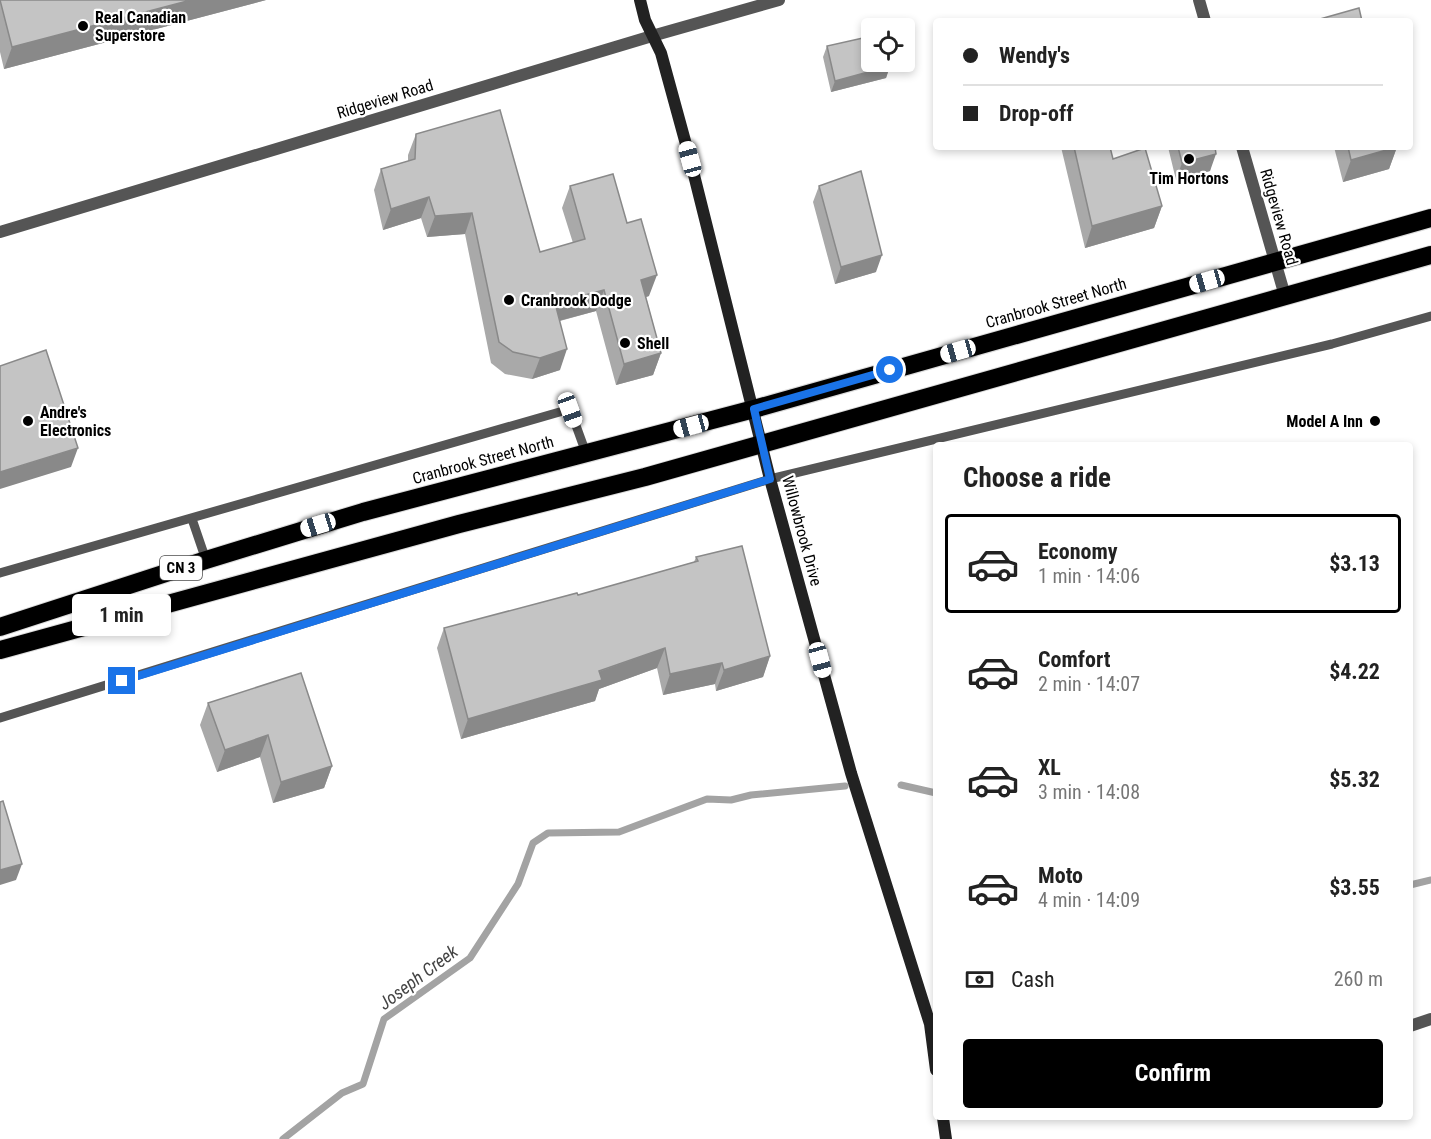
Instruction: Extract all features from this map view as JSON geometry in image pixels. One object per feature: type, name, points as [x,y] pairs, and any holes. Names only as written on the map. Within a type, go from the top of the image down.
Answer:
[{"type":"highway","name":"Cranbrook Street North","points":[[0,627],[363,512],[754,409],[1431,218]]},
{"type":"highway","name":"CN 3","points":[[0,650],[459,524],[645,477],[1431,255]]},
{"type":"street","name":"Willowbrook Drive","points":[[640,0],[652,36],[661,53],[754,409],[770,479],[851,772],[930,1024],[933,1047]]},
{"type":"street","name":"Ridgeview Road","points":[[0,232],[652,36],[780,0]]},
{"type":"street","points":[[1199,0],[1204,18]]},
{"type":"street","name":"Ridgeview Road","points":[[1243,150],[1285,296]]},
{"type":"street","points":[[1413,1025],[1431,1019]]},
{"type":"street","points":[[943,1120],[945,1139]]},
{"type":"lane","points":[[0,718],[770,479],[1320,347],[1431,316]]},
{"type":"lane","points":[[0,573],[570,410],[586,453]]},
{"type":"lane","points":[[192,519],[206,560]]},
{"type":"building","points":[[0,0],[191,0],[12,47]]},
{"type":"building","points":[[1359,8],[1361,18],[1324,18]]},
{"type":"building","points":[[861,38],[861,72],[868,72],[835,81],[827,46]]},
{"type":"building","points":[[500,110],[540,252],[585,239],[570,186],[613,174],[627,223],[641,219],[657,275],[641,280],[661,353],[624,364],[604,290],[555,303],[567,349],[540,358],[513,352],[499,342],[472,213],[435,216],[429,197],[391,209],[381,169],[415,159],[416,134]]},
{"type":"building","points":[[1075,150],[1111,150],[1113,159],[1146,150],[1162,206],[1092,226]]},
{"type":"building","points":[[1179,150],[1215,150],[1216,154],[1182,163]]},
{"type":"building","points":[[1349,150],[1386,150],[1351,160]]},
{"type":"building","points":[[861,171],[882,255],[841,267],[819,186]]},
{"type":"building","name":"Andre's Electronics","points":[[46,350],[78,448],[0,472],[0,366]]},
{"type":"building","points":[[742,546],[770,656],[724,670],[722,663],[670,674],[665,648],[599,671],[602,680],[468,719],[444,628],[577,593],[578,595],[698,561],[696,557]]},
{"type":"building","points":[[301,673],[332,766],[281,782],[268,735],[225,750],[208,703]]},
{"type":"building","points":[[3,801],[22,864],[0,870],[0,802]]},
{"type":"waterway","name":"Joseph Creek","points":[[901,785],[933,792]]},
{"type":"waterway","name":"Joseph Creek","points":[[283,1139],[342,1093],[363,1084],[384,1019],[470,958],[518,884],[533,843],[548,833],[619,832],[707,799],[731,800],[751,795],[845,786]]},
{"type":"waterway","name":"Joseph Creek","points":[[1413,884],[1431,880]]},
{"type":"place","name":"Real Canadian Superstore","points":[[83,26]]},
{"type":"place","name":"Tim Hortons","points":[[1189,159]]},
{"type":"place","name":"Cranbrook Dodge","points":[[509,300]]},
{"type":"place","name":"Shell","points":[[625,343]]},
{"type":"place","name":"Andre's Electronics","points":[[28,421]]},
{"type":"place","name":"Model A Inn","points":[[1375,421]]},
{"type":"route","points":[[122,681],[770,479],[754,409],[890,370]]}]
